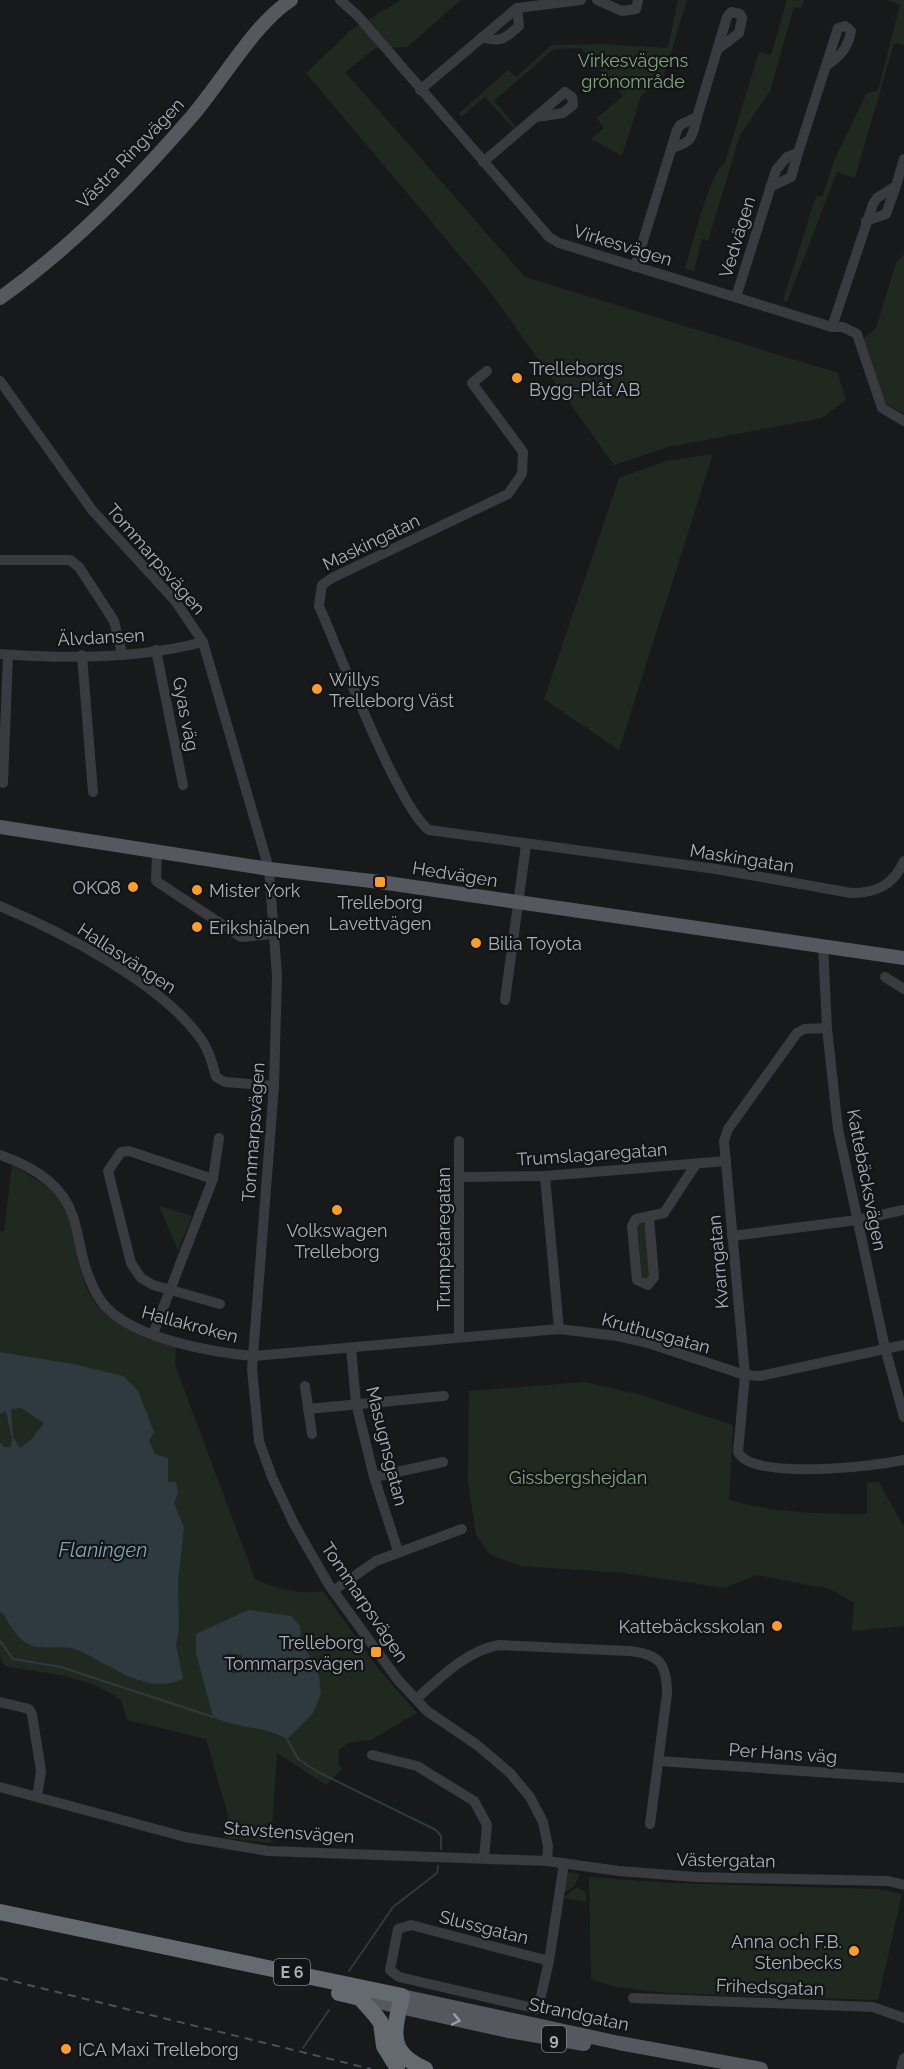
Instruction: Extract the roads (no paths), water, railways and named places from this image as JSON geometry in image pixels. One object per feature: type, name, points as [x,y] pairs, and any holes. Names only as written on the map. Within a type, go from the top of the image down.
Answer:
[{"type":"highway","name":"E 6","points":[[0,1912],[394,2000]]},
{"type":"highway","name":"E 6","points":[[193,1954],[360,1998]]},
{"type":"highway","points":[[360,1998],[382,2032],[394,2067]]},
{"type":"highway","points":[[394,2000],[394,2067]]},
{"type":"highway","points":[[394,2067],[425,2069]]},
{"type":"main road","name":"Västra Ringvägen","points":[[0,298],[57,254],[135,179],[194,114],[270,17],[278,0]]},
{"type":"main road","name":"Västra Ringvägen","points":[[270,17],[291,0]]},
{"type":"main road","name":"Hedvägen","points":[[0,827],[269,869],[380,882],[904,958]]},
{"type":"main road","name":"E 6","points":[[360,1998],[394,2000]]},
{"type":"main road","points":[[382,2032],[394,2000]]},
{"type":"main road","name":"Strandgatan","points":[[394,2000],[710,2069]]},
{"type":"main road","name":"Strandgatan","points":[[394,2000],[761,2069]]},
{"type":"street","name":"Virkesvägen","points":[[340,0],[358,16],[549,237],[559,243],[635,267],[832,327],[843,327],[856,334],[882,408],[904,421]]},
{"type":"street","points":[[420,90],[517,8],[581,0]]},
{"type":"street","points":[[597,0],[622,11],[636,9],[638,0]]},
{"type":"street","points":[[482,37],[497,41],[504,39],[519,26],[517,8]]},
{"type":"street","points":[[672,148],[687,143],[692,136],[718,49]]},
{"type":"street","name":"Vedvägen","points":[[770,187],[791,177],[826,66]]},
{"type":"street","points":[[483,162],[537,117]]},
{"type":"street","points":[[635,267],[680,125],[697,117]]},
{"type":"street","name":"Vedvägen","points":[[736,297],[779,164],[787,157],[798,153]]},
{"type":"street","points":[[866,221],[886,214],[904,159]]},
{"type":"street","points":[[832,327],[866,221],[876,198],[896,186]]},
{"type":"street","name":"Maskingatan","points":[[487,371],[472,383],[523,452],[522,474],[508,494],[332,578],[322,585],[319,606],[392,772],[420,823],[429,830],[526,845],[716,869],[851,893],[868,893],[881,888],[895,878],[904,861]]},
{"type":"street","name":"Tommarpsvägen","points":[[0,381],[92,510],[176,602],[203,642],[269,869],[277,976],[274,1086],[253,1356],[253,1396],[259,1441],[294,1524],[333,1592],[392,1672],[416,1699],[441,1722],[477,1745],[502,1766],[530,1797],[543,1822],[548,1846],[547,1861]]},
{"type":"street","points":[[0,560],[70,560],[79,567],[114,621],[122,653]]},
{"type":"street","name":"Älvdansen","points":[[4,654],[122,653],[203,642]]},
{"type":"street","name":"Gyas väg","points":[[156,650],[183,785]]},
{"type":"street","points":[[3,783],[4,654]]},
{"type":"street","points":[[82,655],[93,792]]},
{"type":"street","points":[[505,1000],[526,845]]},
{"type":"street","points":[[157,852],[156,881],[241,936],[274,934]]},
{"type":"street","name":"Hallasvängen","points":[[0,906],[76,944],[128,975],[173,1007],[200,1037],[211,1058],[216,1077],[225,1082],[274,1086]]},
{"type":"street","name":"Kattebäcksvägen","points":[[823,946],[827,1028],[837,1129],[885,1348],[904,1417]]},
{"type":"street","points":[[885,977],[904,989]]},
{"type":"street","name":"Kvarngatan","points":[[827,1028],[804,1029],[797,1033],[725,1135],[745,1375],[738,1452],[741,1458],[772,1466],[814,1470],[870,1467],[904,1460]]},
{"type":"street","points":[[153,1334],[213,1179],[219,1138]]},
{"type":"street","name":"Trumpetaregatan","points":[[459,1141],[459,1336]]},
{"type":"street","points":[[213,1179],[129,1151],[121,1152],[108,1171],[131,1263],[141,1278],[168,1291],[220,1304]]},
{"type":"street","name":"Hallakroken","points":[[0,1155],[34,1171],[63,1196],[73,1214],[84,1264],[93,1289],[116,1317],[153,1334],[223,1352],[253,1356]]},
{"type":"street","name":"Trumslagaregatan","points":[[460,1177],[545,1176],[726,1161]]},
{"type":"street","points":[[649,1217],[654,1277],[648,1285],[637,1280],[632,1226],[636,1219],[664,1213],[696,1164]]},
{"type":"street","points":[[545,1176],[559,1329]]},
{"type":"street","points":[[732,1236],[857,1220],[904,1210]]},
{"type":"street","name":"Kruthusgatan","points":[[253,1356],[459,1336],[559,1329],[617,1336],[651,1344],[745,1375],[760,1376],[904,1345]]},
{"type":"street","name":"Masugnsgatan","points":[[351,1348],[356,1403],[374,1477],[398,1551]]},
{"type":"street","points":[[305,1386],[312,1434]]},
{"type":"street","points":[[308,1409],[444,1396]]},
{"type":"street","points":[[374,1477],[443,1462]]},
{"type":"street","points":[[333,1592],[376,1561],[462,1529]]},
{"type":"street","points":[[416,1699],[449,1670],[483,1648],[499,1645],[629,1651],[650,1655],[662,1663],[667,1677],[650,1824]]},
{"type":"street","points":[[0,1702],[29,1709],[32,1714],[41,1771],[37,1797]]},
{"type":"street","points":[[372,1755],[417,1766],[474,1801],[487,1825],[484,1858]]},
{"type":"street","name":"Per Hans väg","points":[[659,1761],[904,1778]]},
{"type":"street","name":"Stavstensvägen","points":[[0,1787],[224,1845],[268,1851],[547,1861]]},
{"type":"street","name":"Västergatan","points":[[547,1861],[619,1871],[696,1877],[888,1881],[904,1885]]},
{"type":"street","points":[[549,1961],[564,1863]]},
{"type":"street","name":"Slussgatan","points":[[411,1925],[549,1961],[538,2009],[399,1977],[390,1970],[393,1944],[398,1929],[411,1925]]},
{"type":"street","name":"Frihedsgatan","points":[[633,1998],[873,2007],[904,2018]]},
{"type":"street","points":[[901,2069],[904,2058]]},
{"type":"water","name":"Flaningen","points":[[0,1352],[73,1364],[123,1376],[138,1391],[154,1432],[149,1441],[155,1454],[168,1458],[168,1482],[176,1482],[178,1493],[174,1503],[184,1528],[178,1581],[179,1628],[176,1645],[183,1679],[155,1684],[141,1681],[75,1649],[30,1645],[17,1635],[3,1613],[0,1612],[0,1443],[4,1447],[11,1447],[12,1439],[6,1411],[0,1414]],"holes":[[[21,1408],[44,1423],[31,1440],[20,1448],[13,1437],[12,1409]]]},
{"type":"water","points":[[248,1610],[291,1616],[300,1626],[301,1640],[319,1676],[321,1694],[313,1713],[287,1739],[268,1731],[231,1724],[213,1717],[196,1653],[196,1634]],"holes":[[[227,1653],[242,1655],[242,1668],[234,1674],[229,1669]]]},
{"type":"waterway","points":[[0,1641],[13,1659],[61,1667],[213,1717]]},
{"type":"waterway","points":[[287,1739],[298,1759],[320,1773],[436,1830],[441,1836],[441,1849]]},
{"type":"waterway","points":[[349,1971],[393,1907],[437,1873],[438,1866]]},
{"type":"waterway","points":[[303,2048],[329,2010]]},
{"type":"railway","points":[[0,1978],[371,2069]]},
{"type":"place","name":"Trelleborgs Bygg-Plåt AB","points":[[517,378]]},
{"type":"place","name":"Willys Trelleborg Väst","points":[[317,689]]},
{"type":"place","name":"Trelleborg Lavettvägen","points":[[380,882]]},
{"type":"place","name":"OKQ8","points":[[133,887]]},
{"type":"place","name":"Mister York","points":[[197,890]]},
{"type":"place","name":"Erikshjälpen","points":[[197,927]]},
{"type":"place","name":"Bilia Toyota","points":[[476,943]]},
{"type":"place","name":"Volkswagen Trelleborg","points":[[337,1210]]},
{"type":"place","name":"Kattebäcksskolan","points":[[777,1626]]},
{"type":"place","name":"Trelleborg Tommarpsvägen","points":[[376,1652]]},
{"type":"place","name":"Anna och F.B. Stenbecks","points":[[854,1951]]},
{"type":"place","name":"ICA Maxi Trelleborg","points":[[66,2049]]},
{"type":"park label","name":"Virkesvägens grönområde","points":[[633,70]]},
{"type":"park label","name":"Gissbergshejdan","points":[[578,1477]]}]
